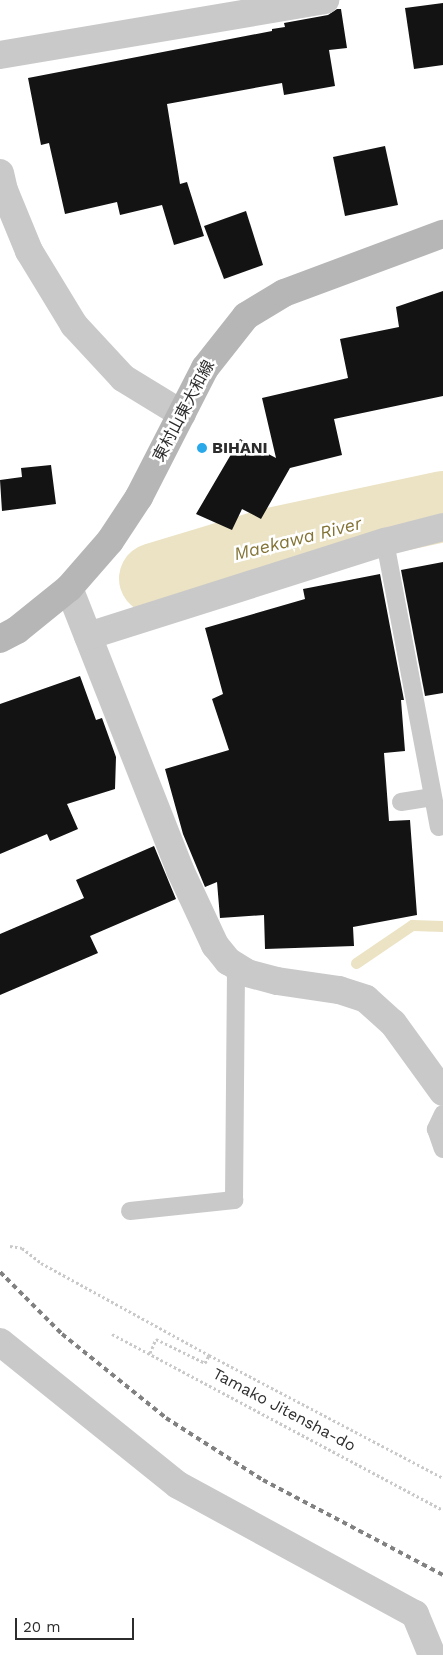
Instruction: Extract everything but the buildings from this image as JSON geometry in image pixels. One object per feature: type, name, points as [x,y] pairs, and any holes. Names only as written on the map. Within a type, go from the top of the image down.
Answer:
[{"type":"main road","name":"東村山東大和線","points":[[0,639],[17,630],[69,588],[110,541],[139,497],[205,368],[246,316],[284,293],[443,234]]},
{"type":"street","points":[[0,55],[325,0]]},
{"type":"street","points":[[0,173],[29,251],[74,325],[123,378],[182,414]]},
{"type":"street","points":[[88,636],[385,542],[443,528]]},
{"type":"street","points":[[69,588],[180,870],[215,945],[236,966],[247,973],[277,981],[339,990],[366,999],[393,1023],[443,1092]]},
{"type":"street","points":[[0,1342],[178,1486],[416,1614],[432,1655]]},
{"type":"lane","points":[[385,542],[439,827]]},
{"type":"lane","points":[[401,802],[433,797]]},
{"type":"lane","points":[[130,1210],[234,1200],[236,966]]},
{"type":"lane","points":[[443,1114],[436,1129],[443,1149]]},
{"type":"path","points":[[10,1246],[22,1248],[41,1263],[209,1355],[443,1478]]},
{"type":"path","name":"Tamako Jitensha-do","points":[[112,1334],[443,1510]]},
{"type":"path","points":[[150,1353],[156,1339],[205,1363],[209,1355]]},
{"type":"waterway","name":"Maekawa River","points":[[154,578],[270,543],[443,506]]},
{"type":"waterway","points":[[356,963],[412,925],[443,926]]},
{"type":"railway","points":[[0,1272],[62,1334],[166,1418],[263,1480],[443,1575]]},
{"type":"place","name":"BIHANI","points":[[202,448]]}]
